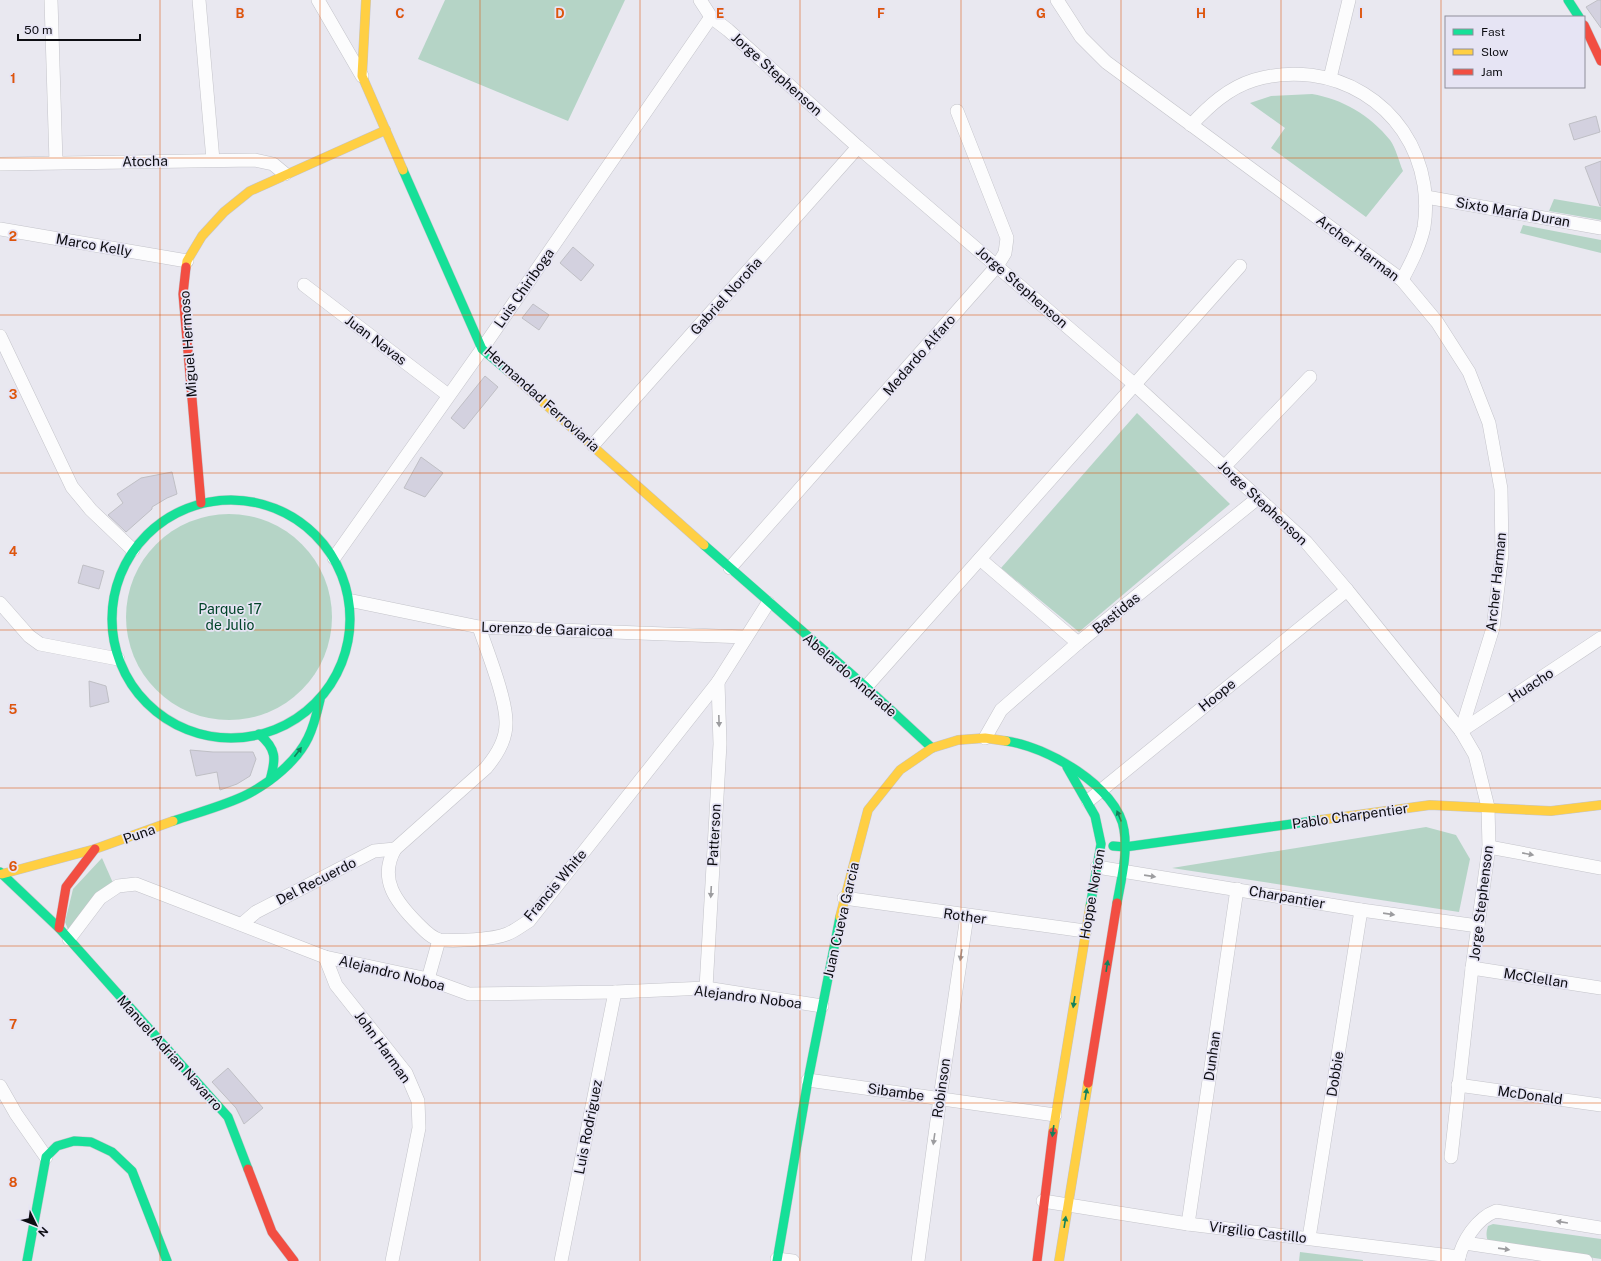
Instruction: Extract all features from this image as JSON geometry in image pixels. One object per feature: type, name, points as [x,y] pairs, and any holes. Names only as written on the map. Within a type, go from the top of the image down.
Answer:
[{"type":"street","points":[[51,0],[56,162]]},
{"type":"street","points":[[199,0],[213,160]]},
{"type":"street","name":"Hermandad Ferroviaria","points":[[318,0],[362,76],[482,349],[594,445],[768,603]]},
{"type":"street","name":"Hermandad Ferroviaria","points":[[362,76],[366,0]]},
{"type":"street","points":[[700,0],[711,17]]},
{"type":"street","name":"Archer Harman","points":[[1057,0],[1081,37],[1106,62],[1402,280],[1437,322],[1469,372],[1489,423],[1501,489],[1502,554],[1493,628],[1461,731]]},
{"type":"street","points":[[1330,78],[1349,0]]},
{"type":"street","points":[[1568,0],[1578,16]]},
{"type":"street","name":"Jorge Stephenson","points":[[711,17],[728,30],[858,147],[1134,384],[1306,542],[1347,590],[1461,731],[1475,755],[1488,806],[1489,847],[1472,968],[1451,1157]]},
{"type":"street","name":"Luis Chiriboga","points":[[334,558],[482,349],[711,17]]},
{"type":"street","points":[[1585,27],[1601,61]]},
{"type":"street","points":[[1191,125],[1209,106],[1230,91],[1253,80],[1279,74],[1305,74],[1330,78],[1355,88],[1372,99],[1397,122],[1412,145],[1422,170],[1426,197],[1424,226],[1416,254],[1402,280]]},
{"type":"street","name":"Medardo Alfaro","points":[[730,568],[998,266],[1006,253],[1007,238],[957,111]]},
{"type":"street","name":"Miguel Hermoso","points":[[201,504],[182,294],[187,261],[202,236],[224,212],[250,191],[386,130]]},
{"type":"street","name":"Gabriel Noroña","points":[[594,445],[858,147]]},
{"type":"street","name":"Atocha","points":[[0,164],[255,160],[273,164],[285,174]]},
{"type":"street","name":"Sixto María Duran","points":[[1426,197],[1601,228]]},
{"type":"street","name":"Marco Kelly","points":[[0,229],[187,261]]},
{"type":"street","points":[[866,687],[1240,266]]},
{"type":"street","name":"Juan Navas","points":[[304,285],[448,395]]},
{"type":"street","points":[[0,336],[72,487],[91,510],[133,550]]},
{"type":"street","points":[[1224,467],[1310,377]]},
{"type":"street","name":"Bastidas","points":[[985,738],[1001,710],[1078,643],[1258,498]]},
{"type":"street","points":[[252,501],[300,521],[334,558],[353,601],[346,652],[320,700],[296,719],[267,733],[230,739],[194,733],[161,717],[135,692],[118,659],[111,626],[114,592],[133,550],[146,536],[171,516],[201,504],[252,501]]},
{"type":"street","points":[[980,560],[1078,643]]},
{"type":"street","name":"Hoope","points":[[1088,801],[1347,590]]},
{"type":"street","name":"Lorenzo de Garaicoa","points":[[353,601],[479,627],[745,637]]},
{"type":"street","name":"Abelardo Andrade","points":[[768,603],[866,687],[932,748]]},
{"type":"street","name":"Francis White","points":[[439,940],[484,939],[507,934],[528,921],[718,682],[745,637],[768,603]]},
{"type":"street","points":[[0,604],[28,636],[40,644],[118,659]]},
{"type":"street","points":[[428,979],[439,940],[429,934],[399,904],[390,886],[388,869],[390,859],[396,849],[486,768],[496,756],[502,741],[506,725],[504,707],[494,669],[479,627]]},
{"type":"street","name":"Huacho","points":[[1461,731],[1601,638]]},
{"type":"street","name":"Patterson","points":[[706,988],[720,744],[718,682]]},
{"type":"street","name":"Puna","points":[[1,873],[95,849],[248,794],[270,780],[294,758],[308,738],[316,719],[320,700]]},
{"type":"street","points":[[259,734],[269,742],[274,751],[275,761],[270,780]]},
{"type":"street","name":"Juan Cueva Garcia","points":[[777,1260],[822,1006],[844,898],[868,810],[900,770],[932,748],[958,740],[985,738],[1014,742],[1042,752],[1068,768]]},
{"type":"street","name":"Hoppe Norton","points":[[1059,1261],[1126,847],[1124,829],[1117,811],[1102,789],[1088,777],[1068,768]]},
{"type":"street","name":"Hoppe Norton","points":[[1037,1261],[1043,1201],[1055,1115],[1100,844],[1095,816],[1088,801],[1068,768]]},
{"type":"street","name":"Pablo Charpentier","points":[[1100,844],[1126,847],[1430,805],[1488,806],[1551,811],[1601,805]]},
{"type":"street","points":[[1489,847],[1601,868]]},
{"type":"street","points":[[59,928],[66,887],[95,849]]},
{"type":"street","name":"Del Recuerdo","points":[[242,924],[256,912],[374,851],[396,849]]},
{"type":"street","name":"Charpantier","points":[[1097,867],[1361,910],[1478,926]]},
{"type":"street","name":"Manuel Adrian Navarro","points":[[1,873],[59,928],[228,1117],[272,1232],[294,1261]]},
{"type":"street","name":"Alejandro Noboa","points":[[69,939],[100,898],[118,886],[136,884],[325,957],[428,979],[469,994],[615,992],[706,988],[822,1006]]},
{"type":"street","name":"Dunhan","points":[[1188,1224],[1237,889]]},
{"type":"street","name":"Rother","points":[[844,898],[1085,931]]},
{"type":"street","name":"Dobbie","points":[[1309,1238],[1361,910]]},
{"type":"street","name":"Robinson","points":[[918,1261],[967,916]]},
{"type":"street","name":"John Harman","points":[[325,957],[336,985],[406,1074],[418,1101],[419,1128],[392,1261]]},
{"type":"street","name":"McClellan","points":[[1472,968],[1601,988]]},
{"type":"street","name":"Luis Rodriguez","points":[[561,1261],[615,992]]},
{"type":"street","name":"Sibambe","points":[[808,1080],[1055,1115]]},
{"type":"street","name":"McDonald","points":[[1458,1085],[1601,1105]]},
{"type":"street","points":[[0,1086],[16,1114],[46,1157]]},
{"type":"street","points":[[26,1261],[46,1157],[57,1146],[74,1141],[91,1142],[112,1152],[132,1171],[167,1261]]},
{"type":"street","name":"Virgilio Castillo","points":[[1043,1201],[1188,1224],[1309,1238],[1459,1259],[1465,1243],[1478,1222],[1487,1215],[1496,1211],[1601,1228]]},
{"type":"street","points":[[1465,1243],[1586,1261]]},
{"type":"street","points":[[777,1260],[793,1261]]},
{"type":"green space","points":[[445,0],[625,0],[568,121],[418,59]]},
{"type":"green space","points":[[1312,94],[1323,96],[1345,104],[1355,110],[1374,123],[1390,140],[1394,147],[1403,171],[1366,217],[1271,148],[1285,128],[1250,103],[1271,96]]},
{"type":"green space","points":[[1554,199],[1601,207],[1601,220],[1549,211]]},
{"type":"green space","points":[[1523,225],[1601,240],[1601,253],[1520,233]]},
{"type":"green space","points":[[1137,413],[1230,504],[1079,632],[1001,568]]},
{"type":"green space","name":"Parque 17 de Julio","points":[[219,514],[239,514],[269,521],[295,537],[309,551],[325,577],[332,607],[332,627],[325,657],[309,683],[295,697],[269,713],[239,720],[219,720],[189,713],[163,697],[149,683],[133,657],[126,627],[126,607],[133,577],[149,551],[163,537],[189,521]]},
{"type":"green space","points":[[1426,827],[1456,835],[1470,859],[1459,912],[1172,868]]},
{"type":"green space","points":[[102,858],[113,883],[69,932],[65,922],[73,889]]},
{"type":"green space","points":[[1493,1224],[1601,1239],[1601,1259],[1488,1242],[1486,1234],[1487,1228]]},
{"type":"green space","points":[[1300,1252],[1363,1260],[1363,1261],[1299,1261]]},
{"type":"building","points":[[1598,0],[1601,0],[1601,28],[1586,7]]},
{"type":"building","points":[[1596,116],[1600,132],[1574,140],[1569,124]]},
{"type":"building","points":[[1601,161],[1601,206],[1600,206],[1585,167]]},
{"type":"building","points":[[573,247],[594,265],[581,281],[560,263]]},
{"type":"building","points":[[533,304],[549,315],[539,330],[522,318]]},
{"type":"building","points":[[485,376],[498,387],[464,429],[451,418]]},
{"type":"building","points":[[421,457],[443,473],[425,497],[404,488]]},
{"type":"building","points":[[172,472],[177,494],[152,507],[152,509],[126,532],[108,515],[123,503],[117,494],[141,478]]},
{"type":"building","points":[[83,565],[104,571],[99,589],[78,583]]},
{"type":"building","points":[[89,681],[106,686],[109,702],[90,707]]},
{"type":"building","points":[[190,750],[213,752],[253,752],[256,759],[250,776],[237,784],[220,790],[217,772],[196,776]]},
{"type":"building","points":[[228,1068],[263,1108],[244,1124],[236,1108],[212,1082]]},
{"type":"traffic: fast","points":[[1568,0],[1578,16]]},
{"type":"traffic: fast","points":[[403,170],[482,349],[508,371]]},
{"type":"traffic: fast","points":[[231,500],[254,502],[276,509],[297,520],[315,535],[330,553],[341,574],[348,596],[350,619],[348,642],[341,664],[330,685],[315,703],[297,718],[276,729],[254,736],[231,738],[208,736],[186,729],[165,718],[147,703],[132,685],[121,664],[114,642],[112,619],[114,596],[121,574],[132,553],[147,535],[165,520],[186,509],[208,502],[231,500]]},
{"type":"traffic: fast","points":[[704,545],[866,687],[932,748]]},
{"type":"traffic: fast","points":[[173,821],[240,798],[257,789],[274,777],[290,763],[303,747],[312,729],[320,700]]},
{"type":"traffic: fast","points":[[259,734],[265,739],[274,755],[270,780]]},
{"type":"traffic: fast","points":[[1006,741],[1022,744],[1059,760],[1078,771],[1095,784],[1109,799],[1119,814],[1125,839],[1124,867],[1117,903]]},
{"type":"traffic: fast","points":[[1067,767],[1095,816],[1101,844],[1090,907]]},
{"type":"traffic: fast","points":[[1113,846],[1125,847],[1320,820]]},
{"type":"traffic: fast","points":[[0,872],[59,928],[228,1117],[248,1169]]},
{"type":"traffic: fast","points":[[777,1261],[808,1080],[840,917]]},
{"type":"traffic: fast","points":[[27,1261],[46,1157],[57,1146],[74,1141],[91,1142],[112,1152],[132,1171],[167,1261]]},
{"type":"traffic: slow","points":[[366,0],[362,76],[403,170]]},
{"type":"traffic: slow","points":[[186,267],[187,261],[202,236],[224,212],[250,191],[386,130]]},
{"type":"traffic: slow","points":[[508,371],[704,545]]},
{"type":"traffic: slow","points":[[840,917],[868,810],[900,770],[932,748],[958,740],[985,738],[1006,741]]},
{"type":"traffic: slow","points":[[1320,820],[1430,805],[1551,811],[1601,805]]},
{"type":"traffic: slow","points":[[2,874],[95,849],[173,821]]},
{"type":"traffic: slow","points":[[1053,1132],[1090,907]]},
{"type":"traffic: slow","points":[[1059,1261],[1088,1083]]},
{"type":"traffic: jam","points":[[1585,27],[1601,61]]},
{"type":"traffic: jam","points":[[186,267],[183,294],[201,503]]},
{"type":"traffic: jam","points":[[59,928],[66,887],[95,849]]},
{"type":"traffic: jam","points":[[1088,1083],[1117,903]]},
{"type":"traffic: jam","points":[[1037,1261],[1053,1132]]},
{"type":"traffic: jam","points":[[248,1169],[272,1232],[294,1261]]}]
